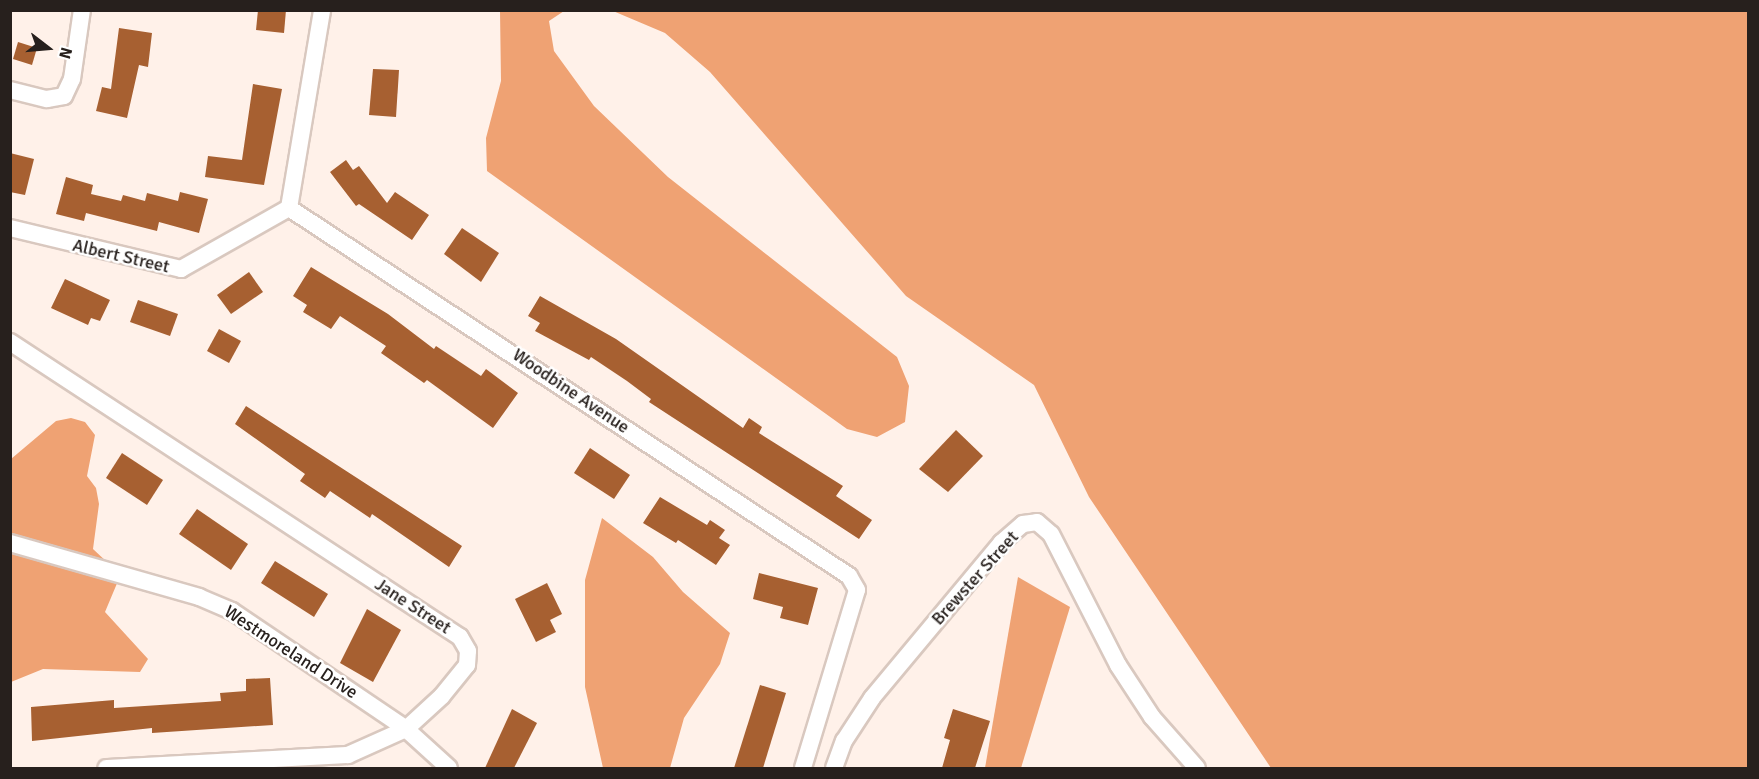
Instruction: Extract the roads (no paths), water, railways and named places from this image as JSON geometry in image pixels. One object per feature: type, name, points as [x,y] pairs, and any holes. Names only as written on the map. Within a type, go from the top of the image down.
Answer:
[{"type":"street","points":[[10,90],[47,99],[64,96],[72,79],[82,10]]},
{"type":"street","points":[[290,208],[322,10]]},
{"type":"street","name":"Albert Street","points":[[10,228],[181,269],[290,208]]},
{"type":"street","name":"Woodbine Avenue","points":[[290,208],[849,576],[857,590],[803,768]]},
{"type":"street","name":"Jane Street","points":[[10,342],[460,637],[468,651],[467,665],[442,696],[406,729],[348,755],[106,768]]},
{"type":"street","name":"Brewster Street","points":[[834,768],[844,741],[872,698],[1001,543],[1023,524],[1037,522],[1051,534],[1118,665],[1146,708],[1197,768]]},
{"type":"street","name":"Westmoreland Drive","points":[[10,543],[188,593],[232,611],[406,729],[449,768]]}]
